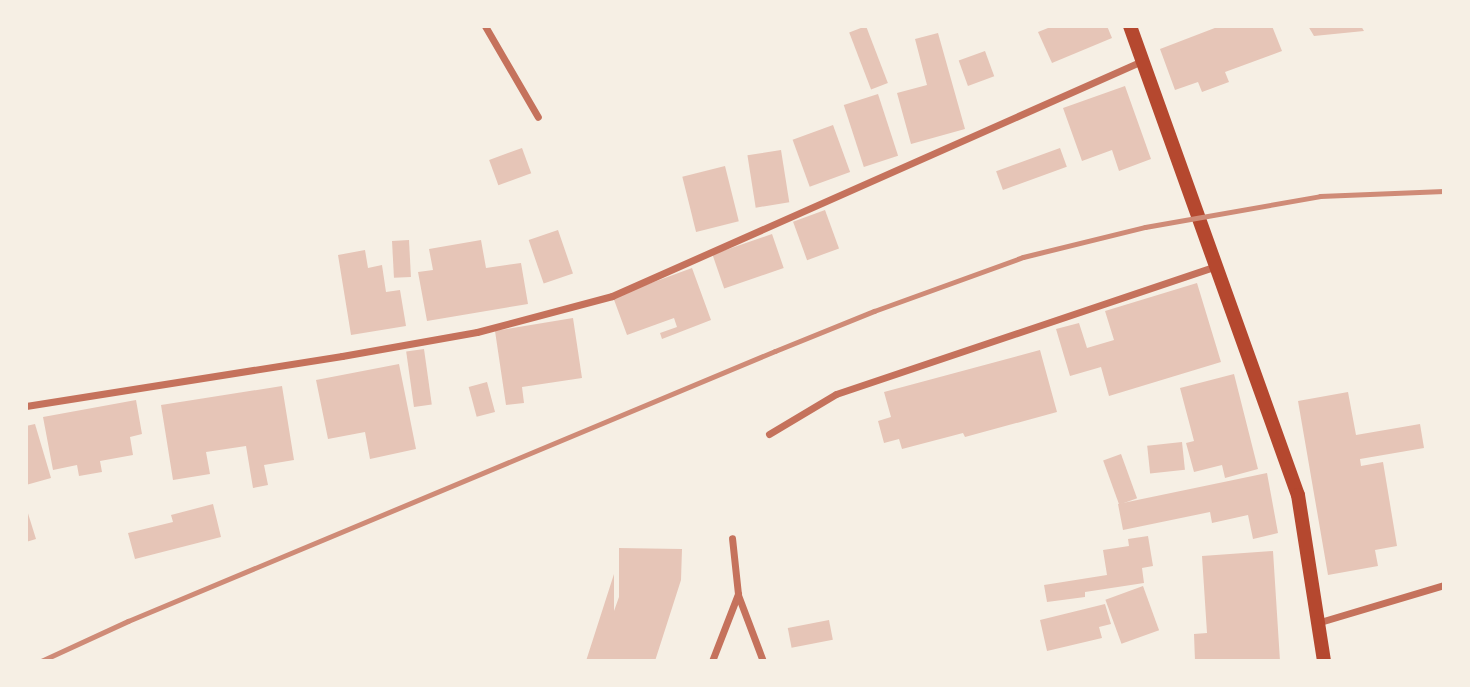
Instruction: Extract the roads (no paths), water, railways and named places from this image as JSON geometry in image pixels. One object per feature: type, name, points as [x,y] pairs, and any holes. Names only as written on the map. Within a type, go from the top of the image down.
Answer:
[{"type":"main road","points":[[1130,26],[1298,495],[1324,661]]},
{"type":"street","points":[[485,26],[538,117]]},
{"type":"street","points":[[26,406],[477,332],[612,296],[1142,61]]},
{"type":"street","points":[[769,434],[836,394],[1216,265]]},
{"type":"street","points":[[732,538],[738,594],[763,661]]},
{"type":"street","points":[[1320,622],[1444,585]]},
{"type":"street","points":[[712,661],[738,594]]},
{"type":"railway","points":[[41,661],[128,621],[775,351],[874,311],[1023,257],[1145,227],[1320,196],[1444,191]]}]
